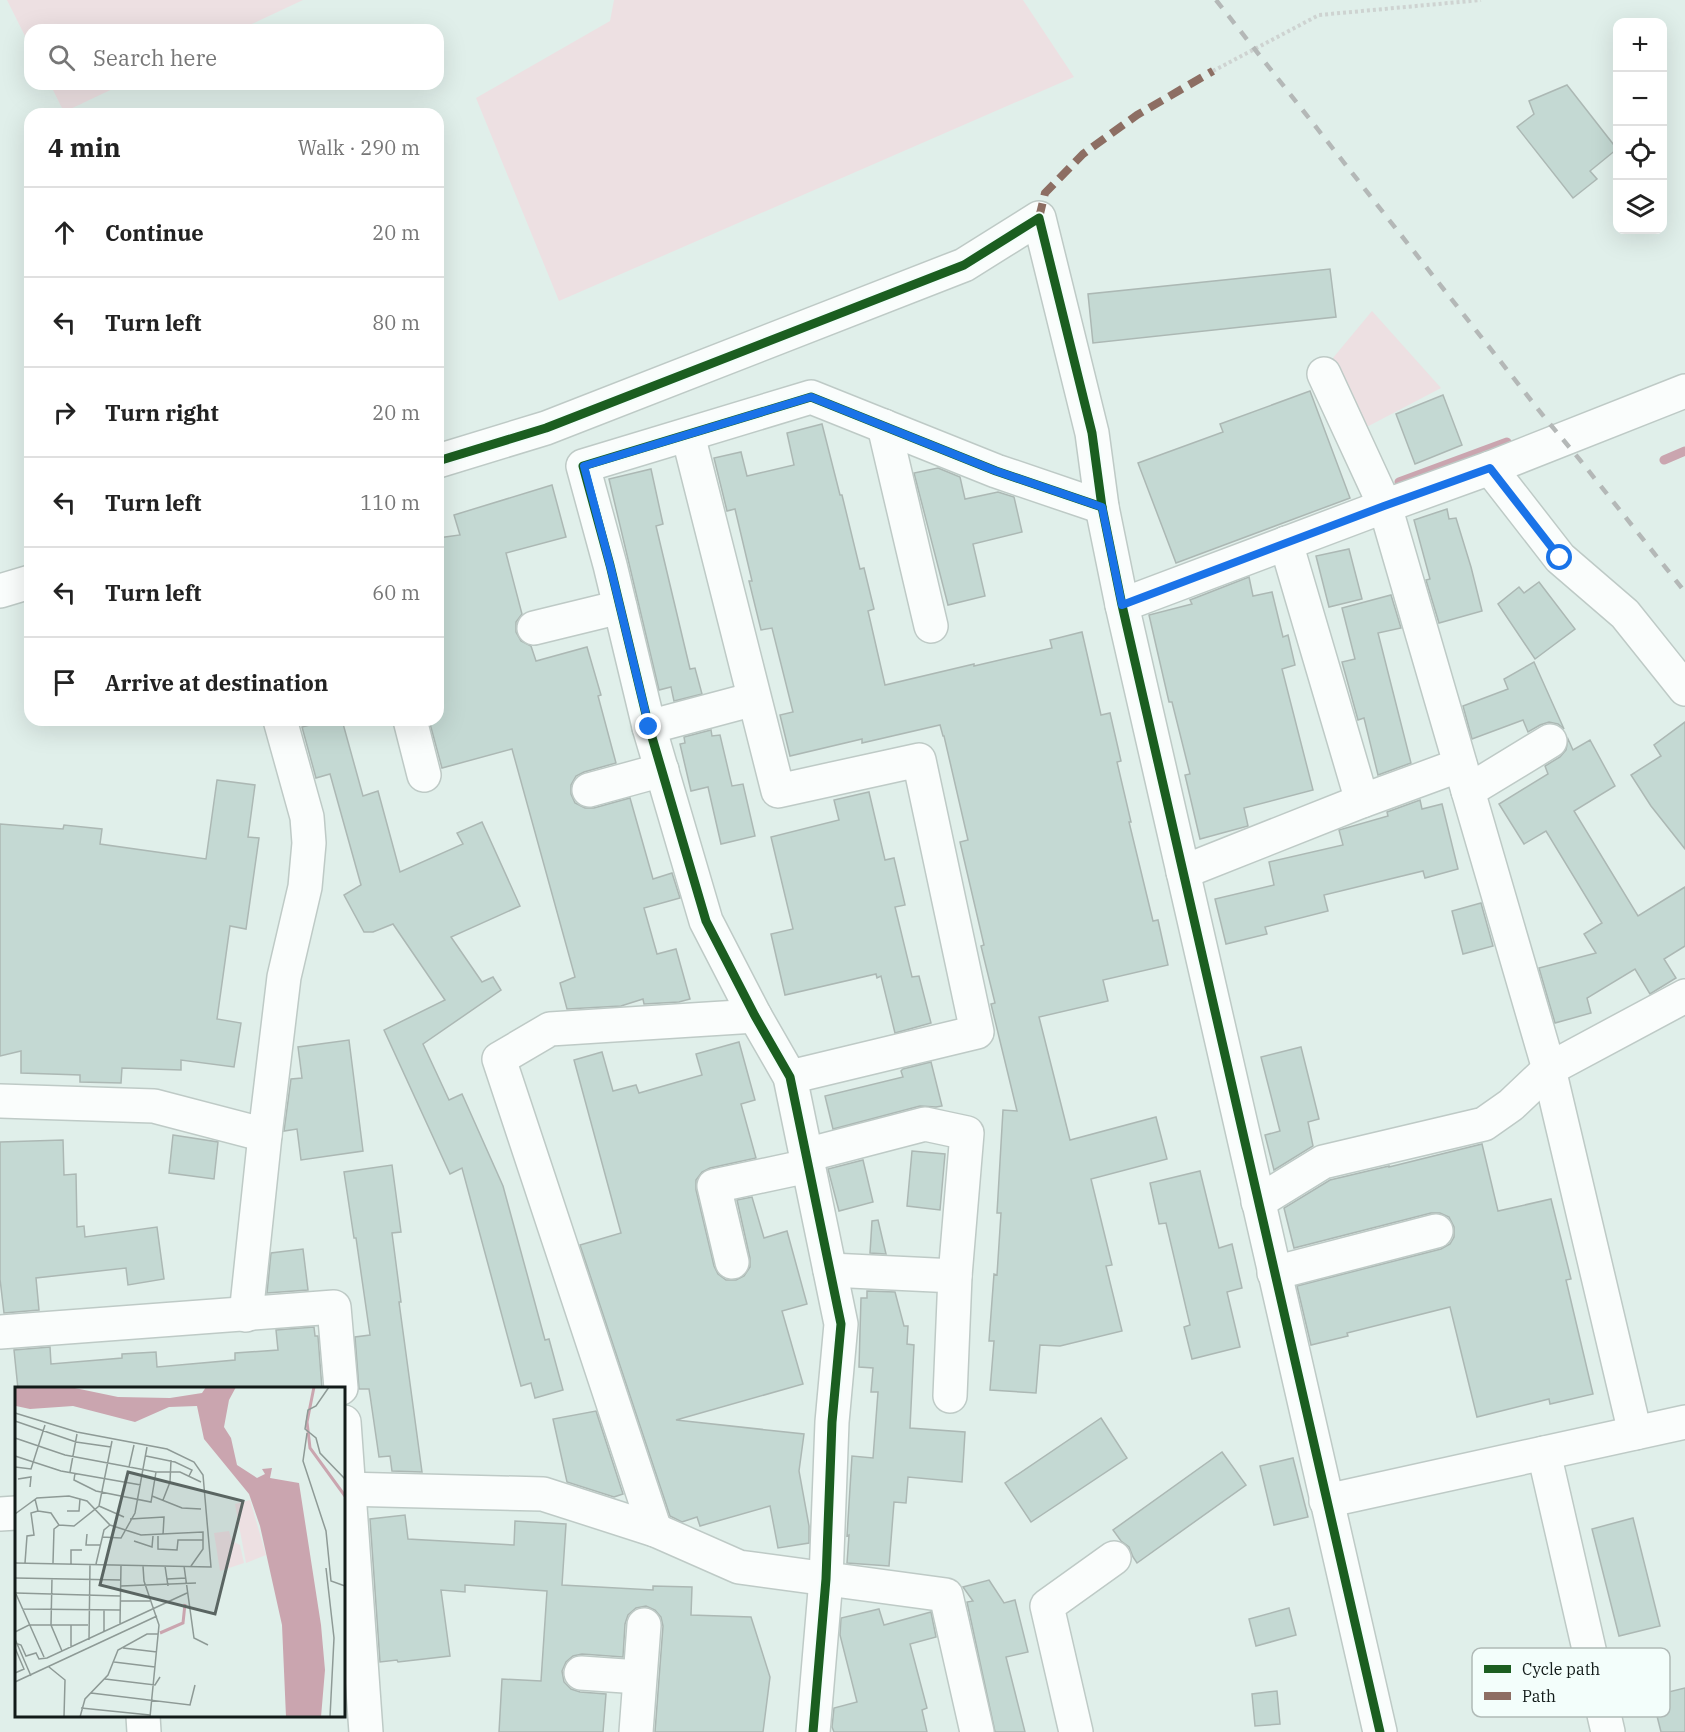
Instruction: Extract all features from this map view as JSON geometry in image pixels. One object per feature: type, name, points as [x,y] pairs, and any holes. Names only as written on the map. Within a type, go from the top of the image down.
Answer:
[{"type":"street","points":[[444,459],[546,428],[964,265],[1039,218],[1092,434],[1102,507],[1122,605],[1380,1732]]},
{"type":"street","points":[[1324,374],[1384,506],[1464,778],[1549,1069],[1635,1433]]},
{"type":"street","points":[[1122,605],[1490,468],[1685,391]]},
{"type":"street","points":[[813,1732],[826,1579],[832,1422],[841,1324],[790,1077],[755,1016],[706,921],[649,727],[584,466],[811,397],[996,471],[1102,507]]},
{"type":"street","points":[[884,426],[930,626]]},
{"type":"street","points":[[688,435],[778,791],[919,760],[977,1032],[790,1077]]},
{"type":"street","points":[[1490,468],[1560,558],[1625,614],[1685,689]]},
{"type":"street","points":[[1286,543],[1362,801]]},
{"type":"street","points":[[0,591],[24,584]]},
{"type":"street","points":[[534,628],[620,607]]},
{"type":"street","points":[[649,727],[754,699]]},
{"type":"street","points":[[246,1315],[284,977],[305,887],[309,843],[307,817],[282,726]]},
{"type":"street","points":[[412,726],[424,775]]},
{"type":"street","points":[[1183,872],[1362,801],[1464,778],[1550,741]]},
{"type":"street","points":[[589,790],[662,770]]},
{"type":"street","points":[[1258,1202],[1323,1162],[1484,1124],[1511,1105],[1549,1069],[1685,996]]},
{"type":"street","points":[[655,1530],[499,1059],[550,1029],[755,1016]]},
{"type":"street","points":[[0,1101],[154,1106],[265,1135]]},
{"type":"street","points":[[732,1262],[714,1186],[807,1161],[925,1124],[967,1133],[955,1276],[950,1396]]},
{"type":"street","points":[[1274,1273],[1436,1231]]},
{"type":"street","points":[[830,1270],[955,1276]]},
{"type":"street","points":[[0,1332],[334,1307],[341,1387]]},
{"type":"street","points":[[1326,1501],[1685,1422]]},
{"type":"street","points":[[1544,1453],[1589,1648]]},
{"type":"street","points":[[345,1456],[366,1732]]},
{"type":"street","points":[[346,1489],[543,1494],[655,1530],[739,1567],[946,1594],[977,1732]]},
{"type":"street","points":[[0,1514],[15,1513]]},
{"type":"street","points":[[1076,1732],[1047,1606],[1114,1558]]},
{"type":"street","points":[[636,1732],[644,1625]]},
{"type":"street","points":[[580,1673],[639,1677]]},
{"type":"street","points":[[143,1717],[144,1732]]},
{"type":"street","points":[[1605,1717],[1608,1732]]},
{"type":"path","points":[[1213,71],[1319,15],[1481,0]]},
{"type":"shaded area","points":[[7,0],[303,0],[252,24],[24,24],[24,34]]},
{"type":"shaded area","points":[[614,0],[1023,0],[1074,77],[559,301],[476,98],[610,21]]},
{"type":"shaded area","points":[[53,90],[110,90],[72,108],[62,108]]},
{"type":"shaded area","points":[[1372,311],[1441,388],[1361,430],[1333,358]]},
{"type":"building","points":[[1567,85],[1613,144],[1613,152],[1590,171],[1597,179],[1573,198],[1517,127],[1534,114],[1529,101]]},
{"type":"building","points":[[1330,269],[1336,317],[1093,343],[1088,294]]},
{"type":"building","points":[[1310,391],[1350,498],[1176,563],[1138,463],[1223,432],[1220,424]]},
{"type":"building","points":[[1443,395],[1462,445],[1415,464],[1396,414]]},
{"type":"building","points":[[822,424],[860,569],[864,568],[874,609],[868,611],[885,685],[1052,648],[1050,640],[1082,632],[1101,715],[1110,713],[1121,761],[1117,762],[1131,822],[1129,822],[1153,921],[1158,920],[1168,965],[1103,980],[1108,1001],[1039,1017],[1070,1140],[1156,1117],[1167,1159],[1091,1179],[1112,1265],[1106,1266],[1122,1331],[1060,1346],[1040,1345],[1036,1393],[990,1390],[994,1341],[989,1341],[994,1274],[997,1275],[1001,1213],[997,1213],[1003,1110],[1017,1111],[991,1004],[995,1003],[981,946],[984,945],[960,842],[968,840],[944,736],[940,725],[862,743],[862,739],[790,756],[780,715],[793,712],[772,628],[761,630],[735,509],[727,511],[714,458],[741,452],[747,476],[794,465],[787,433]]},
{"type":"building","points":[[938,468],[960,477],[965,499],[998,492],[1014,497],[1022,532],[973,544],[985,596],[948,605],[914,473]]},
{"type":"building","points":[[651,469],[663,524],[656,526],[690,669],[695,668],[702,694],[674,701],[671,687],[659,690],[609,479]]},
{"type":"building","points":[[552,485],[566,537],[506,553],[522,614],[516,622],[516,632],[521,641],[531,646],[536,661],[587,647],[601,695],[598,696],[616,763],[576,776],[571,785],[571,794],[575,803],[585,808],[594,808],[630,798],[653,879],[672,873],[680,898],[644,908],[657,954],[676,949],[690,999],[644,1004],[643,999],[621,1006],[567,1009],[560,983],[575,977],[512,749],[442,768],[431,726],[444,726],[444,537],[460,535],[454,515]]},
{"type":"building","points":[[1447,509],[1449,519],[1456,518],[1482,611],[1439,623],[1426,580],[1430,579],[1414,520]]},
{"type":"building","points":[[1349,549],[1362,599],[1329,607],[1316,556]]},
{"type":"building","points":[[1249,577],[1253,596],[1272,592],[1283,637],[1288,635],[1295,665],[1282,669],[1313,790],[1244,808],[1248,826],[1200,839],[1185,775],[1190,774],[1172,702],[1169,702],[1149,615],[1192,604],[1190,600]]},
{"type":"building","points":[[1539,582],[1575,629],[1535,659],[1498,604],[1519,587],[1524,593]]},
{"type":"building","points":[[1391,595],[1401,628],[1378,633],[1411,763],[1378,775],[1364,718],[1358,720],[1342,662],[1355,659],[1342,608]]},
{"type":"building","points":[[1534,662],[1564,729],[1558,724],[1549,722],[1528,732],[1523,720],[1472,739],[1463,706],[1508,689],[1504,679]]},
{"type":"building","points":[[1685,722],[1685,849],[1651,806],[1631,775],[1661,756],[1654,745]]},
{"type":"building","points":[[344,726],[363,796],[378,791],[400,872],[463,844],[457,833],[482,822],[520,906],[451,937],[482,982],[493,977],[501,990],[423,1044],[449,1100],[462,1094],[503,1186],[545,1340],[549,1339],[563,1390],[535,1398],[531,1383],[521,1386],[462,1168],[450,1174],[384,1030],[445,1000],[393,924],[373,932],[364,932],[344,895],[361,885],[330,774],[316,778],[302,727]]},
{"type":"building","points":[[711,730],[712,736],[720,735],[732,786],[743,784],[755,836],[721,844],[708,787],[691,791],[680,744],[685,743],[684,737]]},
{"type":"building","points":[[1568,739],[1573,750],[1590,740],[1615,786],[1574,811],[1638,916],[1685,887],[1685,946],[1664,959],[1676,978],[1650,994],[1635,969],[1587,998],[1591,1013],[1555,1023],[1539,968],[1596,953],[1584,934],[1602,923],[1546,831],[1524,844],[1499,804],[1548,774],[1545,766],[1560,757],[1566,750]]},
{"type":"building","points":[[217,780],[255,785],[248,837],[259,838],[246,929],[230,926],[217,1019],[241,1023],[234,1067],[181,1060],[181,1070],[122,1068],[121,1083],[80,1082],[80,1075],[21,1073],[21,1051],[0,1056],[0,824],[63,829],[64,825],[102,829],[100,844],[206,859]]},
{"type":"building","points":[[869,792],[885,860],[894,858],[905,905],[895,907],[912,977],[919,976],[931,1023],[895,1033],[881,976],[877,978],[876,974],[785,995],[771,934],[793,929],[771,837],[839,820],[834,800]]},
{"type":"building","points":[[1420,800],[1422,809],[1442,804],[1458,869],[1425,878],[1423,871],[1324,895],[1328,911],[1265,927],[1267,934],[1226,944],[1215,899],[1274,885],[1269,862],[1343,845],[1339,830],[1388,816],[1387,812]]},
{"type":"building","points":[[1481,903],[1493,946],[1463,954],[1452,911]]},
{"type":"building","points":[[349,1040],[363,1151],[301,1160],[297,1129],[284,1131],[291,1079],[302,1078],[298,1047]]},
{"type":"building","points":[[739,1042],[755,1100],[741,1104],[756,1158],[710,1168],[702,1172],[696,1180],[696,1190],[714,1266],[718,1274],[726,1280],[736,1280],[744,1276],[750,1267],[737,1200],[752,1197],[764,1238],[787,1231],[807,1304],[782,1311],[803,1384],[676,1420],[804,1434],[799,1471],[809,1526],[809,1543],[778,1548],[770,1506],[700,1526],[697,1517],[682,1522],[670,1516],[580,1245],[621,1233],[574,1060],[602,1052],[613,1091],[636,1085],[639,1093],[702,1075],[696,1054]]},
{"type":"building","points":[[1301,1047],[1319,1119],[1308,1122],[1313,1146],[1274,1170],[1265,1135],[1280,1131],[1261,1057]]},
{"type":"building","points":[[931,1062],[942,1106],[920,1106],[833,1129],[825,1096],[903,1077],[901,1071],[903,1069]]},
{"type":"building","points":[[173,1135],[218,1142],[214,1179],[169,1173]]},
{"type":"building","points":[[63,1140],[64,1175],[76,1174],[77,1227],[84,1226],[85,1237],[157,1227],[164,1279],[128,1285],[126,1268],[36,1278],[39,1310],[4,1313],[0,1279],[0,1142]]},
{"type":"building","points":[[1482,1144],[1498,1211],[1551,1199],[1571,1279],[1566,1280],[1593,1394],[1550,1404],[1549,1399],[1477,1417],[1450,1307],[1347,1333],[1348,1336],[1311,1345],[1297,1286],[1441,1249],[1450,1244],[1454,1237],[1454,1227],[1449,1217],[1440,1213],[1431,1213],[1294,1248],[1284,1208],[1330,1180]]},
{"type":"building","points":[[912,1151],[945,1154],[940,1210],[907,1206]]},
{"type":"building","points":[[863,1160],[873,1202],[839,1211],[828,1169]]},
{"type":"building","points":[[392,1165],[401,1232],[392,1233],[422,1472],[392,1471],[390,1456],[379,1457],[369,1389],[359,1389],[355,1337],[370,1335],[344,1172]]},
{"type":"building","points":[[1200,1171],[1219,1248],[1232,1244],[1242,1288],[1227,1292],[1240,1347],[1192,1359],[1184,1327],[1190,1325],[1166,1223],[1159,1224],[1150,1183]]},
{"type":"building","points":[[878,1220],[886,1254],[870,1253],[872,1221]]},
{"type":"building","points":[[303,1249],[308,1290],[267,1293],[271,1253]]},
{"type":"building","points":[[867,1291],[895,1292],[904,1326],[908,1326],[907,1344],[914,1345],[910,1428],[965,1432],[962,1482],[908,1477],[906,1503],[894,1502],[889,1566],[847,1563],[852,1456],[873,1458],[878,1392],[871,1392],[873,1368],[859,1367],[861,1298],[867,1298]]},
{"type":"building","points":[[314,1327],[315,1336],[318,1336],[322,1387],[18,1387],[14,1350],[50,1347],[51,1364],[122,1358],[122,1354],[156,1352],[157,1367],[235,1360],[235,1353],[278,1350],[276,1330]]},
{"type":"building","points":[[596,1411],[623,1494],[614,1497],[567,1482],[553,1419]]},
{"type":"building","points":[[1101,1418],[1127,1458],[1031,1522],[1005,1483]]},
{"type":"building","points":[[1222,1452],[1246,1485],[1137,1563],[1129,1547],[1113,1530]]},
{"type":"building","points":[[1293,1458],[1308,1517],[1274,1525],[1260,1466]]},
{"type":"building","points":[[405,1515],[408,1539],[514,1545],[515,1521],[566,1524],[562,1585],[653,1590],[653,1586],[692,1587],[691,1615],[751,1617],[770,1677],[763,1732],[655,1732],[663,1626],[661,1617],[655,1610],[646,1606],[636,1608],[628,1615],[625,1624],[623,1657],[582,1654],[573,1656],[566,1662],[562,1671],[564,1682],[571,1689],[606,1694],[603,1732],[499,1732],[502,1679],[541,1681],[547,1591],[465,1585],[465,1592],[441,1590],[450,1656],[380,1662],[370,1519]]},
{"type":"building","points":[[1633,1518],[1660,1626],[1619,1636],[1592,1529]]},
{"type":"building","points":[[989,1580],[1004,1603],[1015,1600],[1028,1652],[1006,1657],[1025,1732],[995,1732],[967,1602],[973,1601],[963,1587]]},
{"type":"building","points":[[1289,1608],[1296,1635],[1256,1646],[1249,1619]]},
{"type":"building","points":[[879,1609],[884,1625],[931,1612],[936,1637],[910,1644],[927,1708],[922,1710],[927,1732],[834,1732],[832,1727],[834,1708],[857,1702],[840,1635],[841,1618]]},
{"type":"building","points":[[1685,1688],[1685,1732],[1661,1732],[1657,1717],[1670,1717],[1670,1692]]},
{"type":"building","points":[[1277,1691],[1280,1724],[1255,1726],[1252,1694]]},
{"type":"waterway","points":[[1399,482],[1507,442]]},
{"type":"waterway","points":[[1664,460],[1685,451]]},
{"type":"railway","points":[[1216,0],[1685,592]]},
{"type":"marked path","points":[[1039,218],[1045,193],[1083,154],[1137,115],[1213,71]]},
{"type":"cycle path","points":[[444,459],[546,428],[964,265],[1039,218],[1092,433],[1102,507],[1122,605],[1380,1732]]},
{"type":"cycle path","points":[[813,1732],[826,1579],[832,1422],[841,1324],[790,1077],[755,1016],[706,921],[649,727],[610,565],[583,466],[811,397],[996,471],[1102,507]]},
{"type":"route","points":[[649,727],[584,466],[811,397],[996,471],[1102,507],[1122,605],[1490,468],[1560,558]]}]
